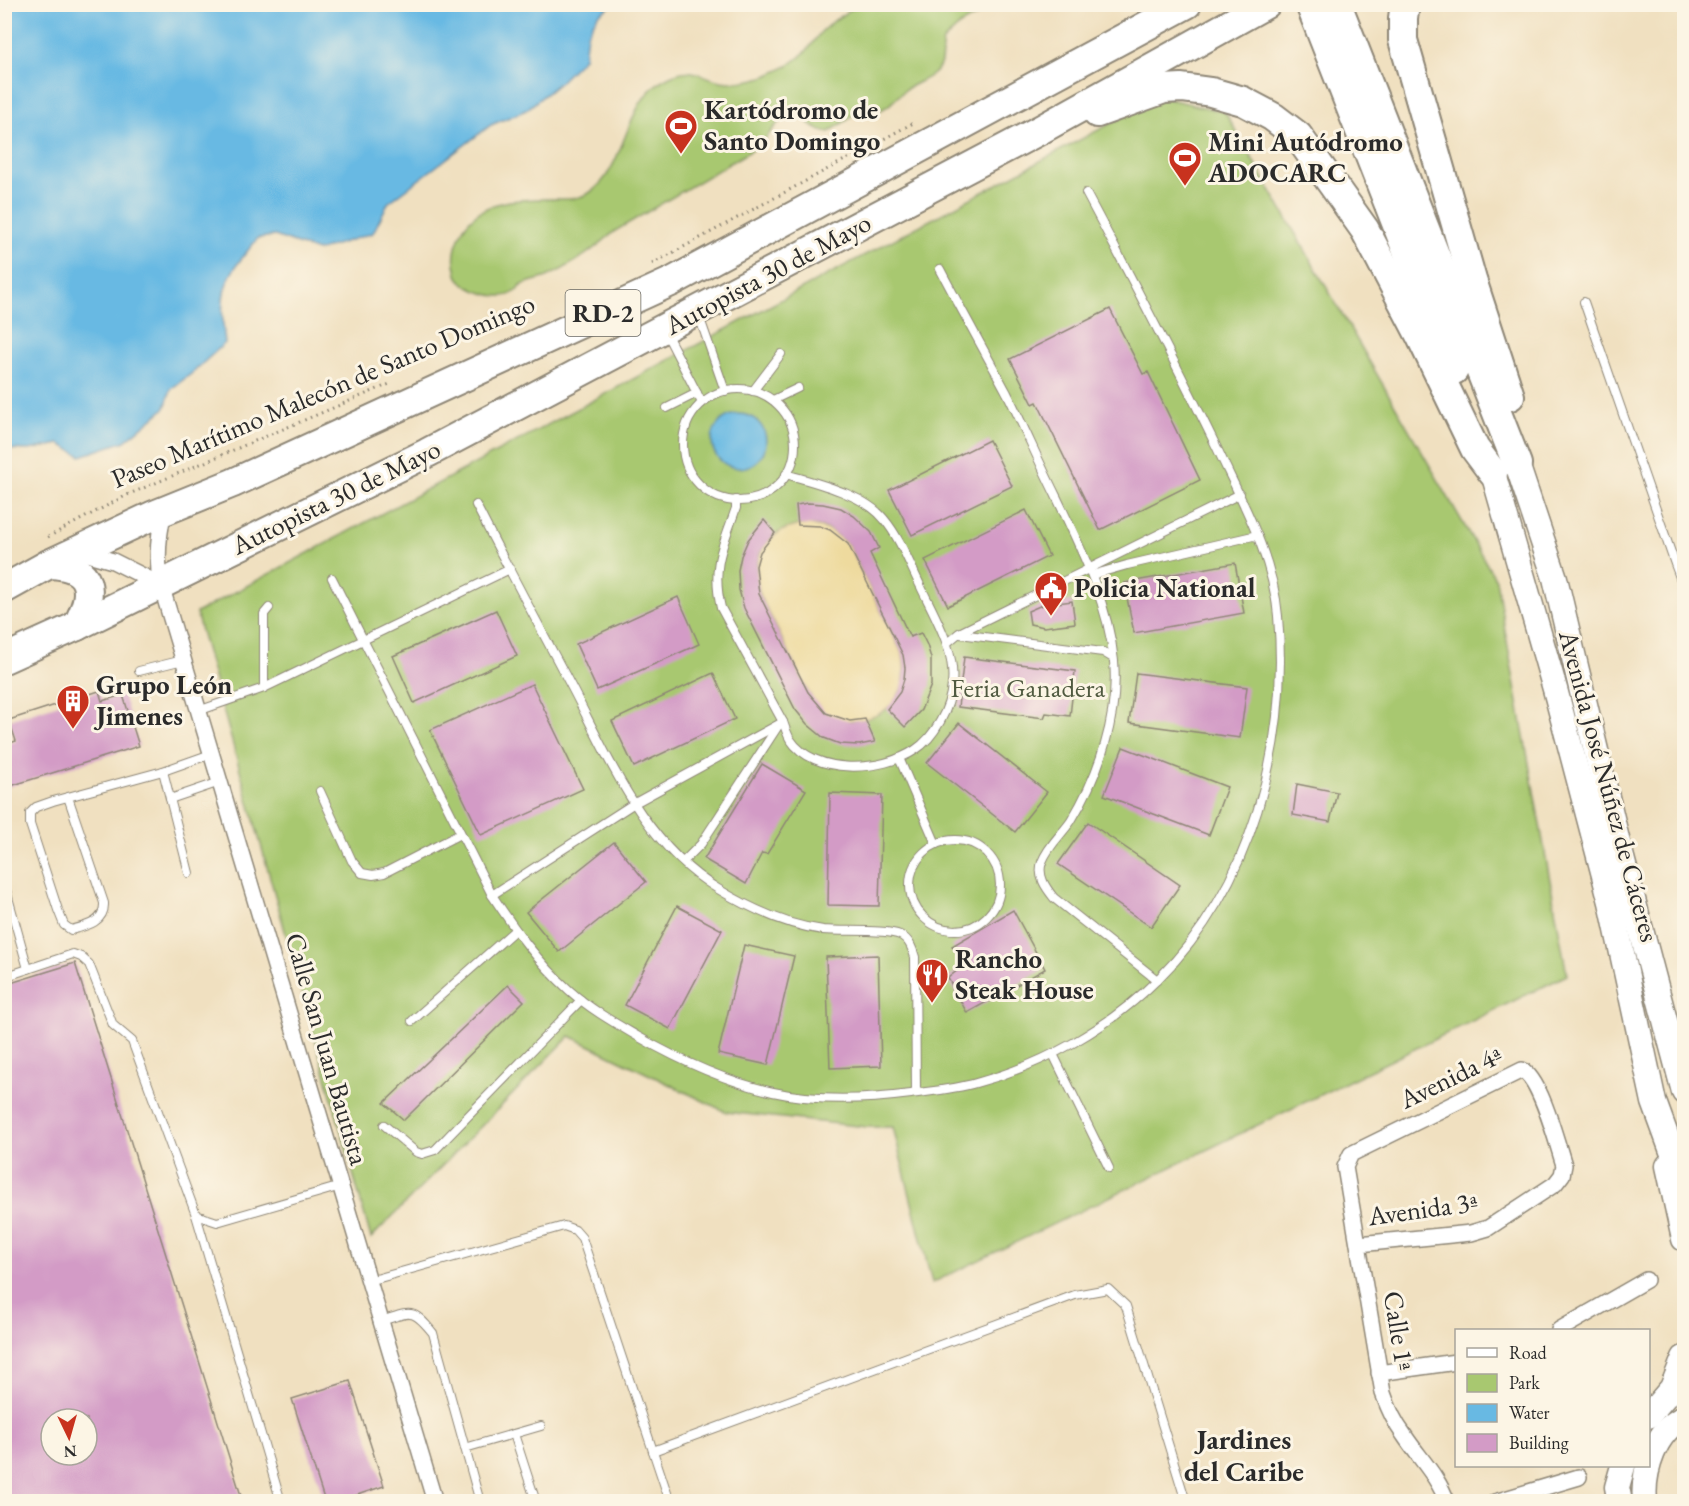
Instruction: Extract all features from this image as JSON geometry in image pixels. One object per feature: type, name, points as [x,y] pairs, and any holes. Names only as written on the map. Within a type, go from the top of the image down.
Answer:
[{"type":"highway","name":"Autopista 30 de Mayo","points":[[4,589],[45,553],[77,551],[164,511],[233,483],[673,281],[1187,4]]},
{"type":"highway","name":"Autopista 30 de Mayo","points":[[4,659],[77,627],[165,598],[427,453],[1040,130],[1266,4]]},
{"type":"highway","points":[[1405,4],[1403,40],[1472,280],[1509,393],[1505,469]]},
{"type":"highway","points":[[1326,11],[1434,315],[1505,469]]},
{"type":"highway","points":[[1040,130],[1122,105],[1164,89],[1182,88],[1211,92],[1243,101],[1273,117],[1298,136],[1365,230],[1420,335],[1475,449],[1505,469]]},
{"type":"highway","points":[[45,553],[64,565],[74,568],[87,584],[89,595],[86,609],[77,627]]},
{"type":"main road","name":"Avenida José Núñez de Cáceres","points":[[1505,469],[1555,578],[1617,839],[1684,1090]]},
{"type":"main road","name":"Avenida José Núñez de Cáceres","points":[[1505,469],[1555,689],[1611,902],[1654,1102],[1684,1184]]},
{"type":"main road","points":[[1654,1102],[1684,1239]]},
{"type":"main road","points":[[1650,1414],[1672,1388],[1684,1358]]},
{"type":"main road","points":[[1650,1461],[1665,1433],[1684,1418]]},
{"type":"main road","points":[[1620,1502],[1617,1487],[1623,1467]]},
{"type":"main road","points":[[1646,1502],[1648,1467]]},
{"type":"street","name":"Calle San Juan Bautista","points":[[164,511],[158,550],[158,570],[165,598],[435,1502]]},
{"type":"street","points":[[77,551],[112,561],[165,598]]},
{"type":"street","name":"Avenida 4ª","points":[[1351,1154],[1522,1070],[1529,1073],[1537,1085],[1564,1165],[1562,1174],[1555,1184]]},
{"type":"street","name":"Calle 1ª","points":[[1351,1154],[1345,1167],[1379,1372],[1388,1409],[1403,1435],[1437,1479],[1447,1502]]},
{"type":"street","name":"Avenida 3ª","points":[[1359,1244],[1471,1233],[1500,1221],[1555,1184]]},
{"type":"street","points":[[1561,1329],[1646,1280]]},
{"type":"street","points":[[1379,1372],[1455,1362]]},
{"type":"street","points":[[1495,1502],[1579,1477]]},
{"type":"lane","points":[[332,578],[492,895],[522,941],[567,989],[598,1014],[663,1051],[706,1071],[775,1092],[811,1098],[851,1099],[916,1093],[975,1083],[1016,1070],[1053,1054],[1124,1008],[1157,980],[1193,938],[1222,896],[1242,854],[1265,782],[1279,694],[1278,611],[1270,572],[1258,537],[1240,494],[1167,344],[1086,193]]},
{"type":"lane","points":[[940,269],[1008,396],[1091,572],[1105,612],[1113,658],[1113,694],[1109,728],[1096,772],[1070,823],[1041,863],[1041,877],[1045,887],[1054,898],[1157,980]]},
{"type":"lane","points":[[1584,302],[1684,588]]},
{"type":"lane","points":[[698,311],[725,391]]},
{"type":"lane","points":[[664,329],[702,403]]},
{"type":"lane","points":[[753,391],[781,354]]},
{"type":"lane","points":[[772,400],[798,388]]},
{"type":"lane","points":[[739,389],[753,391],[772,400],[786,416],[794,435],[794,455],[786,474],[773,489],[765,494],[756,498],[736,500],[723,498],[707,490],[693,477],[687,466],[684,455],[688,420],[702,403],[725,391],[739,389]]},
{"type":"lane","points":[[667,408],[697,393]]},
{"type":"lane","points":[[736,500],[736,508],[718,557],[717,583],[721,608],[790,738],[797,747],[827,763],[864,767],[883,764],[915,750],[928,738],[944,713],[953,683],[947,643],[885,519],[865,502],[786,474]]},
{"type":"lane","points":[[947,643],[958,633],[1091,572],[1240,494]]},
{"type":"lane","points":[[476,505],[633,804],[672,853],[694,873],[716,888],[768,916],[823,930],[901,935],[910,943],[915,957],[916,1093]]},
{"type":"lane","points":[[1091,572],[1253,536],[1258,537]]},
{"type":"lane","points":[[198,711],[264,688],[510,569]]},
{"type":"lane","points":[[264,688],[264,614],[270,608]]},
{"type":"lane","points":[[958,633],[1103,652],[1113,658]]},
{"type":"lane","points":[[139,671],[183,660]]},
{"type":"lane","points":[[492,895],[633,804],[781,723]]},
{"type":"lane","points":[[683,862],[700,844],[781,723]]},
{"type":"lane","points":[[68,797],[104,903],[104,912],[99,919],[71,930],[64,925],[58,910],[30,825],[30,813],[36,807],[68,797],[163,771],[211,754]]},
{"type":"lane","points":[[899,758],[936,844]]},
{"type":"lane","points":[[163,771],[189,873]]},
{"type":"lane","points":[[170,798],[221,782]]},
{"type":"lane","points":[[320,791],[352,861],[362,873],[373,875],[384,873],[460,834]]},
{"type":"lane","points":[[952,840],[967,841],[981,848],[992,858],[999,872],[1000,888],[997,903],[988,916],[975,925],[961,929],[940,927],[922,916],[914,904],[911,883],[916,862],[936,844],[952,840]]},
{"type":"lane","points":[[4,883],[28,969]]},
{"type":"lane","points":[[412,1021],[515,930]]},
{"type":"lane","points":[[4,977],[72,954],[81,957],[90,964],[113,1025],[132,1041],[196,1215],[281,1502]]},
{"type":"lane","points":[[384,1125],[416,1152],[422,1154],[435,1150],[581,1000]]},
{"type":"lane","points":[[1053,1054],[1109,1168]]},
{"type":"lane","points":[[196,1215],[216,1222],[341,1186]]},
{"type":"lane","points":[[369,1281],[564,1226],[575,1230],[582,1238],[670,1502]]},
{"type":"lane","points":[[653,1452],[1075,1295],[1108,1289],[1126,1306],[1186,1502]]},
{"type":"lane","points":[[381,1321],[409,1313],[417,1314],[433,1333],[480,1502]]},
{"type":"lane","points":[[465,1448],[541,1426]]},
{"type":"lane","points":[[514,1434],[536,1502]]},
{"type":"path","points":[[652,264],[915,123]]},
{"type":"path","name":"Paseo Marítimo Malecón de Santo Domingo","points":[[45,553],[127,495],[393,383]]},
{"type":"green space","name":"Kartódromo de Santo Domingo","points":[[859,5],[996,5],[960,25],[943,41],[941,62],[934,73],[909,87],[880,111],[856,110],[849,119],[829,132],[814,127],[802,116],[791,116],[778,123],[759,146],[615,231],[591,251],[565,268],[547,277],[524,284],[509,295],[484,294],[469,287],[458,277],[455,250],[463,229],[471,219],[481,211],[503,202],[528,199],[571,199],[589,193],[602,182],[612,167],[634,116],[654,86],[670,76],[687,72],[727,82],[757,79],[771,74],[798,59],[826,27]]},
{"type":"green space","name":"Feria Ganadera","points":[[1160,97],[1225,112],[1496,580],[1567,975],[932,1283],[893,1127],[867,1127],[726,1112],[570,1036],[371,1238],[196,613]]},
{"type":"sand","points":[[807,524],[830,530],[848,544],[903,655],[904,674],[900,692],[887,709],[868,718],[847,721],[827,714],[819,707],[808,692],[760,595],[757,565],[765,545],[782,531]]},
{"type":"water","points":[[5,4],[612,5],[598,15],[587,34],[584,58],[559,83],[526,110],[491,125],[388,203],[373,233],[317,251],[275,236],[258,238],[236,267],[226,286],[223,307],[225,343],[171,389],[165,408],[125,441],[81,456],[60,444],[29,450],[5,449]]},
{"type":"water","points":[[734,414],[744,414],[754,418],[762,426],[766,441],[762,456],[754,464],[744,468],[734,468],[724,464],[716,456],[712,446],[712,436],[716,426],[724,418]]},
{"type":"building","points":[[1110,309],[1143,374],[1148,372],[1200,480],[1100,530],[1037,402],[1033,404],[1010,359]]},
{"type":"building","points":[[989,440],[1012,486],[912,535],[889,490]]},
{"type":"building","points":[[808,503],[841,508],[854,516],[871,532],[879,548],[870,553],[910,637],[921,633],[927,645],[931,658],[931,685],[921,710],[905,727],[887,709],[900,692],[904,679],[903,655],[848,544],[830,530],[820,526],[798,525],[796,505]]},
{"type":"building","points":[[1026,510],[1049,556],[948,606],[925,560]]},
{"type":"building","points":[[764,520],[775,533],[760,552],[756,566],[759,594],[808,692],[826,713],[850,721],[865,719],[875,742],[859,745],[840,744],[824,738],[807,724],[795,709],[744,608],[739,590],[738,570],[741,556],[748,540]]},
{"type":"building","points":[[1235,563],[1244,613],[1134,633],[1124,583]]},
{"type":"building","points":[[678,597],[699,644],[597,690],[576,644]]},
{"type":"building","name":"Policia National","points":[[1072,601],[1075,623],[1044,627],[1030,624],[1028,611],[1042,605]]},
{"type":"building","points":[[496,610],[517,656],[414,703],[393,656]]},
{"type":"building","points":[[964,657],[1075,671],[1070,716],[1046,713],[1044,718],[958,707]]},
{"type":"building","points":[[713,673],[735,719],[634,767],[612,721]]},
{"type":"building","points":[[1136,673],[1247,687],[1240,738],[1129,723]]},
{"type":"building","points":[[532,684],[583,789],[481,835],[430,730]]},
{"type":"building","name":"Grupo León Jimenes","points":[[99,691],[102,701],[123,695],[139,746],[4,788],[4,745],[16,741],[9,720]]},
{"type":"building","points":[[959,723],[1047,792],[1015,832],[927,763]]},
{"type":"building","points":[[1123,747],[1227,787],[1209,835],[1104,795]]},
{"type":"building","points":[[762,764],[806,790],[767,854],[762,853],[746,884],[704,859]]},
{"type":"building","points":[[1297,784],[1337,792],[1330,822],[1293,815]]},
{"type":"building","points":[[830,793],[882,795],[879,906],[828,905]]},
{"type":"building","points":[[1088,822],[1180,885],[1151,927],[1058,864]]},
{"type":"building","points":[[614,842],[646,882],[559,952],[526,912]]},
{"type":"building","points":[[677,906],[722,930],[670,1029],[625,1005]]},
{"type":"building","points":[[1013,910],[1045,969],[967,1013],[948,978],[964,965],[952,946]]},
{"type":"building","points":[[744,945],[794,956],[768,1065],[718,1054]]},
{"type":"building","points":[[878,955],[881,1066],[830,1068],[826,957]]},
{"type":"building","points":[[75,963],[243,1502],[4,1502],[4,985]]},
{"type":"building","points":[[508,985],[524,1001],[404,1120],[384,1103]]},
{"type":"building","points":[[350,1381],[384,1486],[336,1502],[325,1502],[292,1399]]},
{"type":"place","name":"Kartódromo de Santo Domingo","points":[[681,155]]},
{"type":"place","name":"Mini Autódromo ADOCARC","points":[[1185,187]]},
{"type":"place","name":"Policia National","points":[[1051,617]]},
{"type":"place","name":"Grupo León Jimenes","points":[[73,730]]},
{"type":"place","name":"Rancho Steak House","points":[[932,1004]]},
{"type":"district","name":"Jardines del Caribe","points":[[1244,1455]]}]
